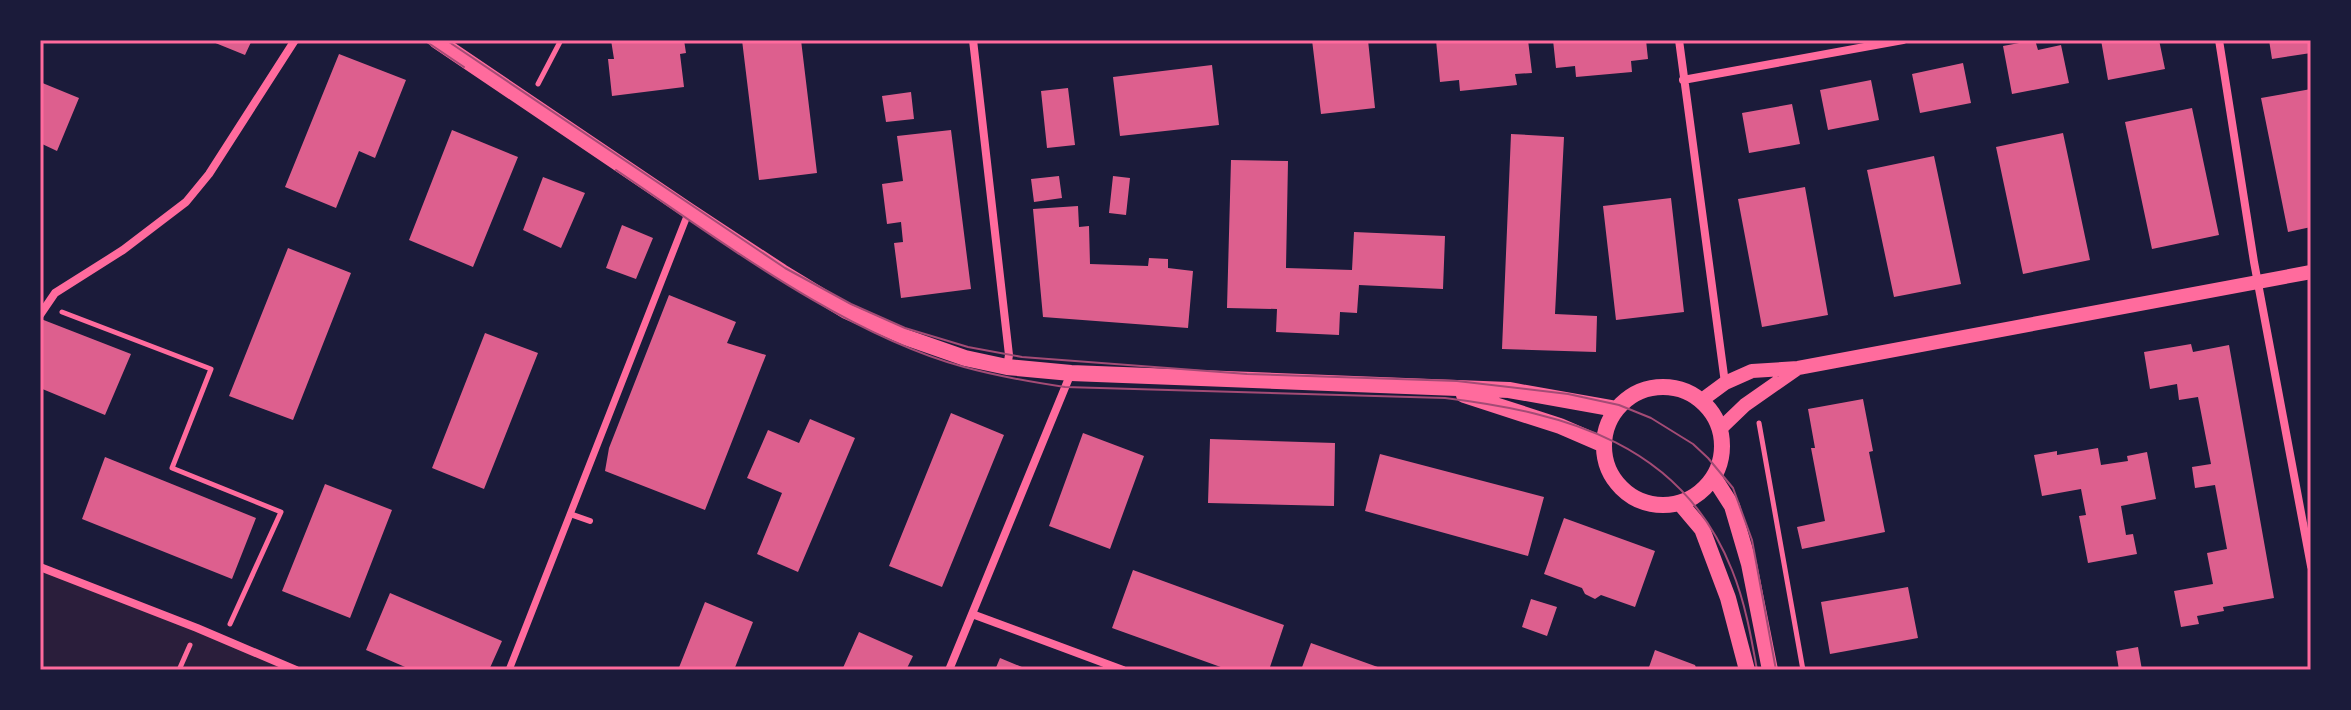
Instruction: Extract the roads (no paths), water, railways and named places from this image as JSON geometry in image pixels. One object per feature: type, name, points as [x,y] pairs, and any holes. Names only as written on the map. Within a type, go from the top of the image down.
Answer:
[{"type":"main road","points":[[436,40],[689,211],[846,311],[905,337],[965,358],[1007,367],[1071,373],[1509,390],[1616,409]]},
{"type":"main road","points":[[1664,386],[1684,390],[1702,400],[1714,414],[1720,429],[1722,457],[1714,478],[1703,491],[1680,503],[1648,504],[1634,497],[1621,488],[1606,461],[1604,445],[1609,422],[1626,399],[1643,389],[1664,386]]},
{"type":"main road","points":[[1439,388],[1497,404],[1604,445]]},
{"type":"main road","points":[[1714,478],[1732,506],[1749,564],[1770,670]]},
{"type":"main road","points":[[1680,503],[1702,529],[1728,598],[1747,670]]},
{"type":"street","points":[[40,315],[55,293],[123,250],[186,202],[209,174],[295,40]]},
{"type":"street","points":[[973,40],[1009,355],[1007,367]]},
{"type":"street","points":[[1679,40],[1725,383]]},
{"type":"street","points":[[1683,80],[1903,40]]},
{"type":"street","points":[[2219,40],[2258,281],[2311,566]]},
{"type":"street","points":[[510,670],[689,211]]},
{"type":"street","points":[[1702,400],[1725,383],[1752,371],[1798,368],[2311,272]]},
{"type":"street","points":[[1720,429],[1745,405],[1798,368]]},
{"type":"street","points":[[949,670],[1071,373]]},
{"type":"street","points":[[40,567],[296,670]]},
{"type":"street","points":[[972,614],[1123,670]]},
{"type":"lane","points":[[570,514],[590,521]]},
{"type":"tram line","points":[[424,40],[464,67]]},
{"type":"tram line","points":[[446,40],[785,268],[851,304],[905,328],[968,347],[1022,357],[1247,374],[1457,381],[1568,394],[1619,405],[1651,418],[1693,444],[1733,488],[1752,540],[1776,670]]},
{"type":"tram line","points":[[616,170],[828,309],[919,352],[964,367],[1065,387],[1445,398],[1534,413],[1616,442],[1651,464],[1683,492],[1710,527],[1737,582],[1757,670]]}]
